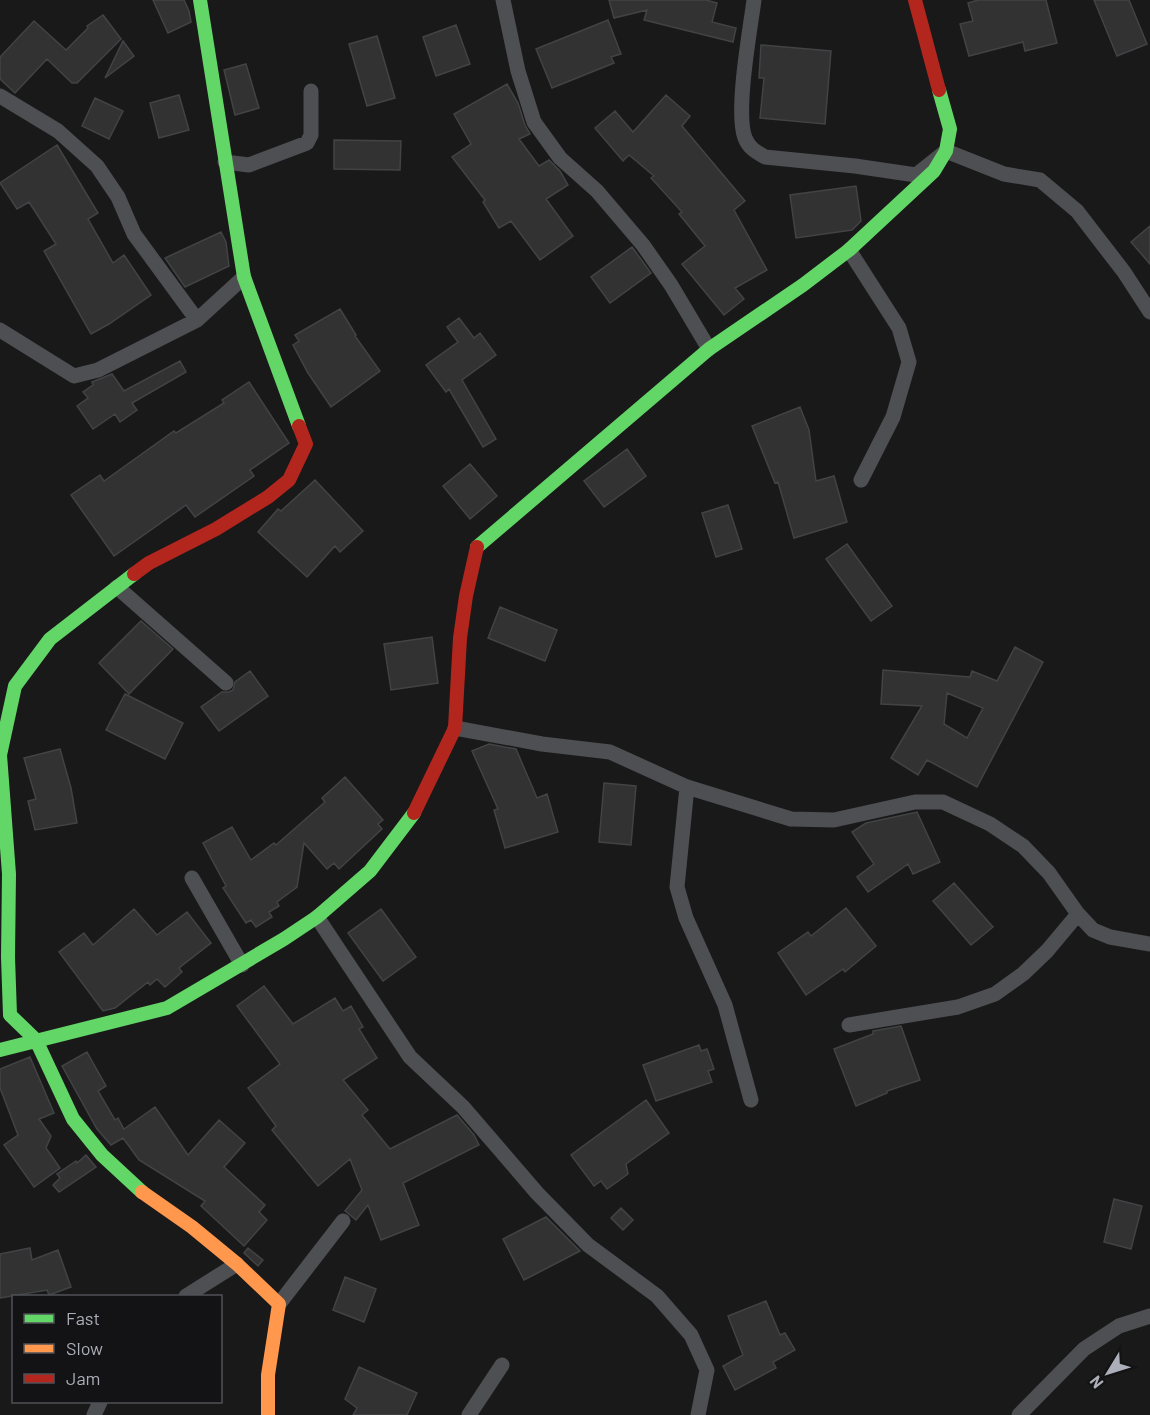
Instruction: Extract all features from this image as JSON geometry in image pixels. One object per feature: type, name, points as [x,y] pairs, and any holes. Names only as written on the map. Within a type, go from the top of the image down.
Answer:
[{"type":"street","points":[[200,0],[244,277],[306,444],[289,480],[268,497],[216,529],[149,563],[117,587],[50,639],[15,686],[0,754],[9,874],[10,1015],[36,1040],[73,1119],[102,1155],[142,1192],[192,1227],[237,1264],[279,1304]]},
{"type":"street","points":[[503,0],[518,71],[534,122],[560,158],[597,191],[643,245],[671,285],[709,349]]},
{"type":"street","points":[[754,0],[741,113],[745,138],[752,150],[765,157],[916,175],[946,151]]},
{"type":"street","points":[[0,1050],[167,1008],[242,965],[317,917],[370,871],[417,809],[455,728],[460,638],[477,546],[709,349],[803,285],[849,250],[934,171],[946,151],[950,129],[915,0]]},
{"type":"street","points":[[225,162],[249,165],[307,143],[311,135],[311,91]]},
{"type":"street","points":[[0,96],[58,131],[97,165],[118,197],[134,234],[197,320]]},
{"type":"street","points":[[946,151],[1004,174],[1040,180],[1077,211],[1124,272],[1150,312]]},
{"type":"street","points":[[849,250],[899,328],[909,362],[893,417],[861,480]]},
{"type":"street","points":[[0,330],[74,376],[98,370],[197,320],[244,277]]},
{"type":"street","points":[[117,587],[226,683]]},
{"type":"street","points":[[455,728],[542,744],[610,752],[687,787],[790,819],[834,820],[915,802],[943,802],[990,824],[1023,846],[1049,873],[1078,914],[1093,930],[1110,937],[1150,944]]},
{"type":"street","points":[[687,787],[677,887],[686,918],[725,1005],[751,1100]]},
{"type":"street","points":[[192,878],[242,965]]},
{"type":"street","points":[[849,1025],[958,1007],[995,994],[1023,974],[1047,951],[1078,914]]},
{"type":"street","points":[[317,917],[410,1057],[463,1107],[537,1193],[588,1245],[657,1296],[691,1335],[707,1370],[698,1415]]},
{"type":"street","points":[[268,1415],[268,1375],[279,1304],[343,1221]]},
{"type":"street","points":[[188,1295],[237,1264]]},
{"type":"street","points":[[1019,1415],[1084,1349],[1119,1326],[1150,1316]]},
{"type":"street","points":[[469,1415],[502,1365]]},
{"type":"building","points":[[153,0],[184,0],[191,22],[168,33]]},
{"type":"building","points":[[609,0],[706,0],[717,3],[712,22],[736,28],[733,42],[644,20],[647,10],[614,18]]},
{"type":"building","points":[[978,0],[1046,0],[1057,43],[1025,51],[1023,42],[969,56],[960,24],[973,21],[968,3]]},
{"type":"building","points":[[1094,0],[1129,0],[1147,44],[1117,56]]},
{"type":"building","points":[[103,15],[121,39],[77,83],[72,83],[47,59],[15,93],[0,79],[0,57],[34,21],[66,50],[88,28],[87,26]]},
{"type":"building","points":[[608,20],[621,54],[611,57],[614,63],[552,88],[536,49]]},
{"type":"building","points":[[456,25],[470,64],[436,76],[423,37]]},
{"type":"building","points":[[377,36],[395,98],[367,106],[349,44]]},
{"type":"building","points":[[123,41],[134,56],[105,78]]},
{"type":"building","points":[[761,45],[831,51],[825,124],[760,118],[764,78],[759,78]]},
{"type":"building","points":[[246,64],[259,108],[235,115],[224,70]]},
{"type":"building","points":[[507,84],[518,103],[530,134],[519,139],[539,166],[549,160],[560,171],[568,185],[546,199],[573,236],[540,260],[511,221],[499,228],[483,202],[485,200],[452,157],[471,144],[454,114]]},
{"type":"building","points":[[179,95],[189,130],[159,138],[150,103]]},
{"type":"building","points":[[666,95],[690,116],[682,126],[745,201],[734,210],[767,270],[735,288],[744,299],[724,315],[682,264],[705,246],[679,214],[682,212],[651,178],[654,176],[629,155],[623,161],[595,128],[615,111],[633,132]]},
{"type":"building","points":[[95,98],[123,111],[109,139],[82,126]]},
{"type":"building","points":[[334,140],[401,141],[400,170],[334,169]]},
{"type":"building","points":[[57,145],[98,213],[88,219],[113,263],[124,255],[151,295],[91,334],[44,251],[56,244],[29,202],[17,209],[0,183]]},
{"type":"building","points":[[856,186],[861,221],[852,230],[796,238],[790,195]]},
{"type":"building","points":[[1150,226],[1150,264],[1131,242]]},
{"type":"building","points":[[221,232],[226,242],[229,266],[185,287],[165,258]]},
{"type":"building","points":[[632,247],[651,273],[610,303],[591,277]]},
{"type":"building","points":[[340,309],[355,336],[380,371],[331,407],[308,373],[293,345],[299,341],[295,335]]},
{"type":"building","points":[[459,318],[474,338],[480,333],[496,355],[462,380],[496,439],[483,447],[449,389],[446,392],[426,365],[458,342],[447,327]]},
{"type":"building","points":[[180,361],[186,372],[132,403],[137,410],[120,422],[115,414],[93,429],[77,406],[88,398],[83,392],[93,385],[92,382],[112,374],[124,391]]},
{"type":"building","points":[[249,382],[289,443],[250,470],[254,476],[195,517],[186,505],[114,556],[71,495],[100,475],[104,481],[174,431],[176,433],[224,403],[222,400]]},
{"type":"building","points":[[800,407],[809,430],[816,481],[834,476],[847,522],[794,538],[778,482],[775,483],[752,426]]},
{"type":"building","points":[[627,449],[646,476],[604,507],[584,481]]},
{"type":"building","points":[[470,464],[497,496],[470,519],[443,486]]},
{"type":"building","points":[[315,480],[363,531],[340,552],[335,546],[307,577],[258,532],[278,509],[281,511]]},
{"type":"building","points":[[728,505],[742,549],[716,557],[702,513]]},
{"type":"building","points":[[847,544],[892,606],[871,621],[826,559]]},
{"type":"building","points":[[500,607],[557,630],[545,661],[488,638]]},
{"type":"building","points":[[141,621],[173,649],[129,694],[99,663]]},
{"type":"building","points":[[432,637],[438,683],[391,690],[384,644]]},
{"type":"building","points":[[1015,647],[1043,662],[977,787],[927,760],[918,775],[891,758],[922,706],[881,704],[883,670],[970,677],[972,671],[997,681]],"holes":[[[947,693],[983,708],[967,738],[944,724]]]},
{"type":"building","points":[[250,671],[268,696],[219,731],[201,707],[222,692],[233,690],[235,682]]},
{"type":"building","points":[[125,694],[183,723],[165,759],[106,730]]},
{"type":"building","points":[[489,744],[516,749],[537,798],[547,794],[558,832],[505,848],[494,810],[498,809],[472,751]]},
{"type":"building","points":[[60,749],[71,788],[77,823],[35,830],[28,801],[36,799],[24,758]]},
{"type":"building","points":[[345,777],[383,820],[378,824],[382,829],[339,869],[334,863],[327,869],[304,843],[297,887],[277,902],[279,906],[269,912],[272,917],[256,927],[251,920],[246,923],[223,888],[226,886],[203,843],[232,827],[251,860],[274,843],[276,845],[325,802],[322,798]]},
{"type":"building","points":[[604,783],[636,786],[631,845],[599,842]]},
{"type":"building","points":[[917,812],[940,862],[913,874],[908,864],[868,892],[857,877],[874,864],[852,832],[866,823]]},
{"type":"building","points":[[954,883],[993,927],[971,945],[933,901]]},
{"type":"building","points":[[846,908],[876,946],[845,972],[843,969],[806,995],[778,953],[808,932],[811,936]]},
{"type":"building","points":[[134,909],[157,935],[187,912],[211,943],[179,968],[182,972],[165,987],[157,979],[150,985],[148,982],[115,1008],[103,1011],[59,952],[84,933],[93,945]]},
{"type":"building","points":[[381,909],[416,957],[383,981],[348,933]]},
{"type":"building","points":[[264,986],[293,1024],[335,998],[343,1011],[351,1006],[363,1027],[359,1029],[377,1058],[343,1080],[368,1110],[362,1115],[390,1149],[457,1115],[474,1135],[479,1145],[403,1183],[419,1225],[381,1240],[368,1205],[356,1220],[345,1211],[362,1190],[350,1159],[318,1186],[272,1130],[276,1126],[248,1088],[280,1064],[237,1006]]},
{"type":"building","points":[[901,1026],[920,1080],[887,1091],[887,1093],[856,1106],[834,1049],[873,1034],[873,1031]]},
{"type":"building","points":[[699,1045],[701,1051],[707,1049],[714,1069],[708,1071],[712,1082],[656,1101],[643,1065]]},
{"type":"building","points":[[87,1052],[106,1086],[98,1091],[115,1120],[118,1118],[124,1129],[155,1107],[188,1155],[219,1120],[245,1143],[224,1167],[265,1205],[259,1212],[267,1220],[244,1246],[201,1206],[205,1201],[139,1160],[123,1138],[111,1145],[97,1129],[62,1066]]},
{"type":"building","points":[[30,1057],[54,1113],[39,1119],[51,1136],[46,1148],[60,1168],[34,1187],[4,1145],[18,1135],[0,1088],[0,1069]]},
{"type":"building","points":[[646,1100],[669,1133],[626,1164],[628,1174],[607,1189],[601,1181],[594,1186],[571,1155]]},
{"type":"building","points":[[86,1155],[96,1167],[59,1192],[53,1185],[60,1178],[57,1174]]},
{"type":"building","points":[[1114,1199],[1142,1206],[1131,1249],[1104,1242]]},
{"type":"building","points":[[621,1208],[633,1220],[623,1230],[611,1218]]},
{"type":"building","points":[[546,1217],[580,1251],[524,1280],[503,1239]]},
{"type":"building","points":[[30,1248],[32,1260],[58,1250],[71,1287],[49,1295],[47,1290],[0,1298],[0,1254]]},
{"type":"building","points":[[248,1248],[263,1260],[258,1266],[244,1253]]},
{"type":"building","points":[[345,1277],[376,1289],[364,1322],[333,1310]]},
{"type":"building","points":[[766,1301],[780,1335],[785,1333],[795,1350],[773,1362],[776,1368],[735,1390],[723,1366],[743,1355],[728,1316]]},
{"type":"building","points":[[359,1367],[417,1393],[407,1415],[353,1415],[357,1408],[345,1399]]},
{"type":"traffic: fast","points":[[200,0],[244,277],[299,426]]},
{"type":"traffic: fast","points":[[477,547],[709,349],[803,285],[849,250],[934,171],[946,151],[950,129],[939,90]]},
{"type":"traffic: fast","points":[[134,574],[50,639],[15,686],[0,755],[9,874],[10,1015],[36,1040],[73,1119],[102,1155],[142,1192]]},
{"type":"traffic: fast","points":[[0,1050],[167,1008],[317,917],[370,871],[414,813]]},
{"type":"traffic: slow","points":[[142,1192],[192,1227],[237,1264],[279,1304],[268,1375],[268,1415]]},
{"type":"traffic: jam","points":[[915,0],[939,90]]},
{"type":"traffic: jam","points":[[134,574],[149,563],[216,529],[268,497],[289,480],[306,444],[299,426]]},
{"type":"traffic: jam","points":[[414,813],[455,728],[460,638],[466,596],[477,547]]}]
